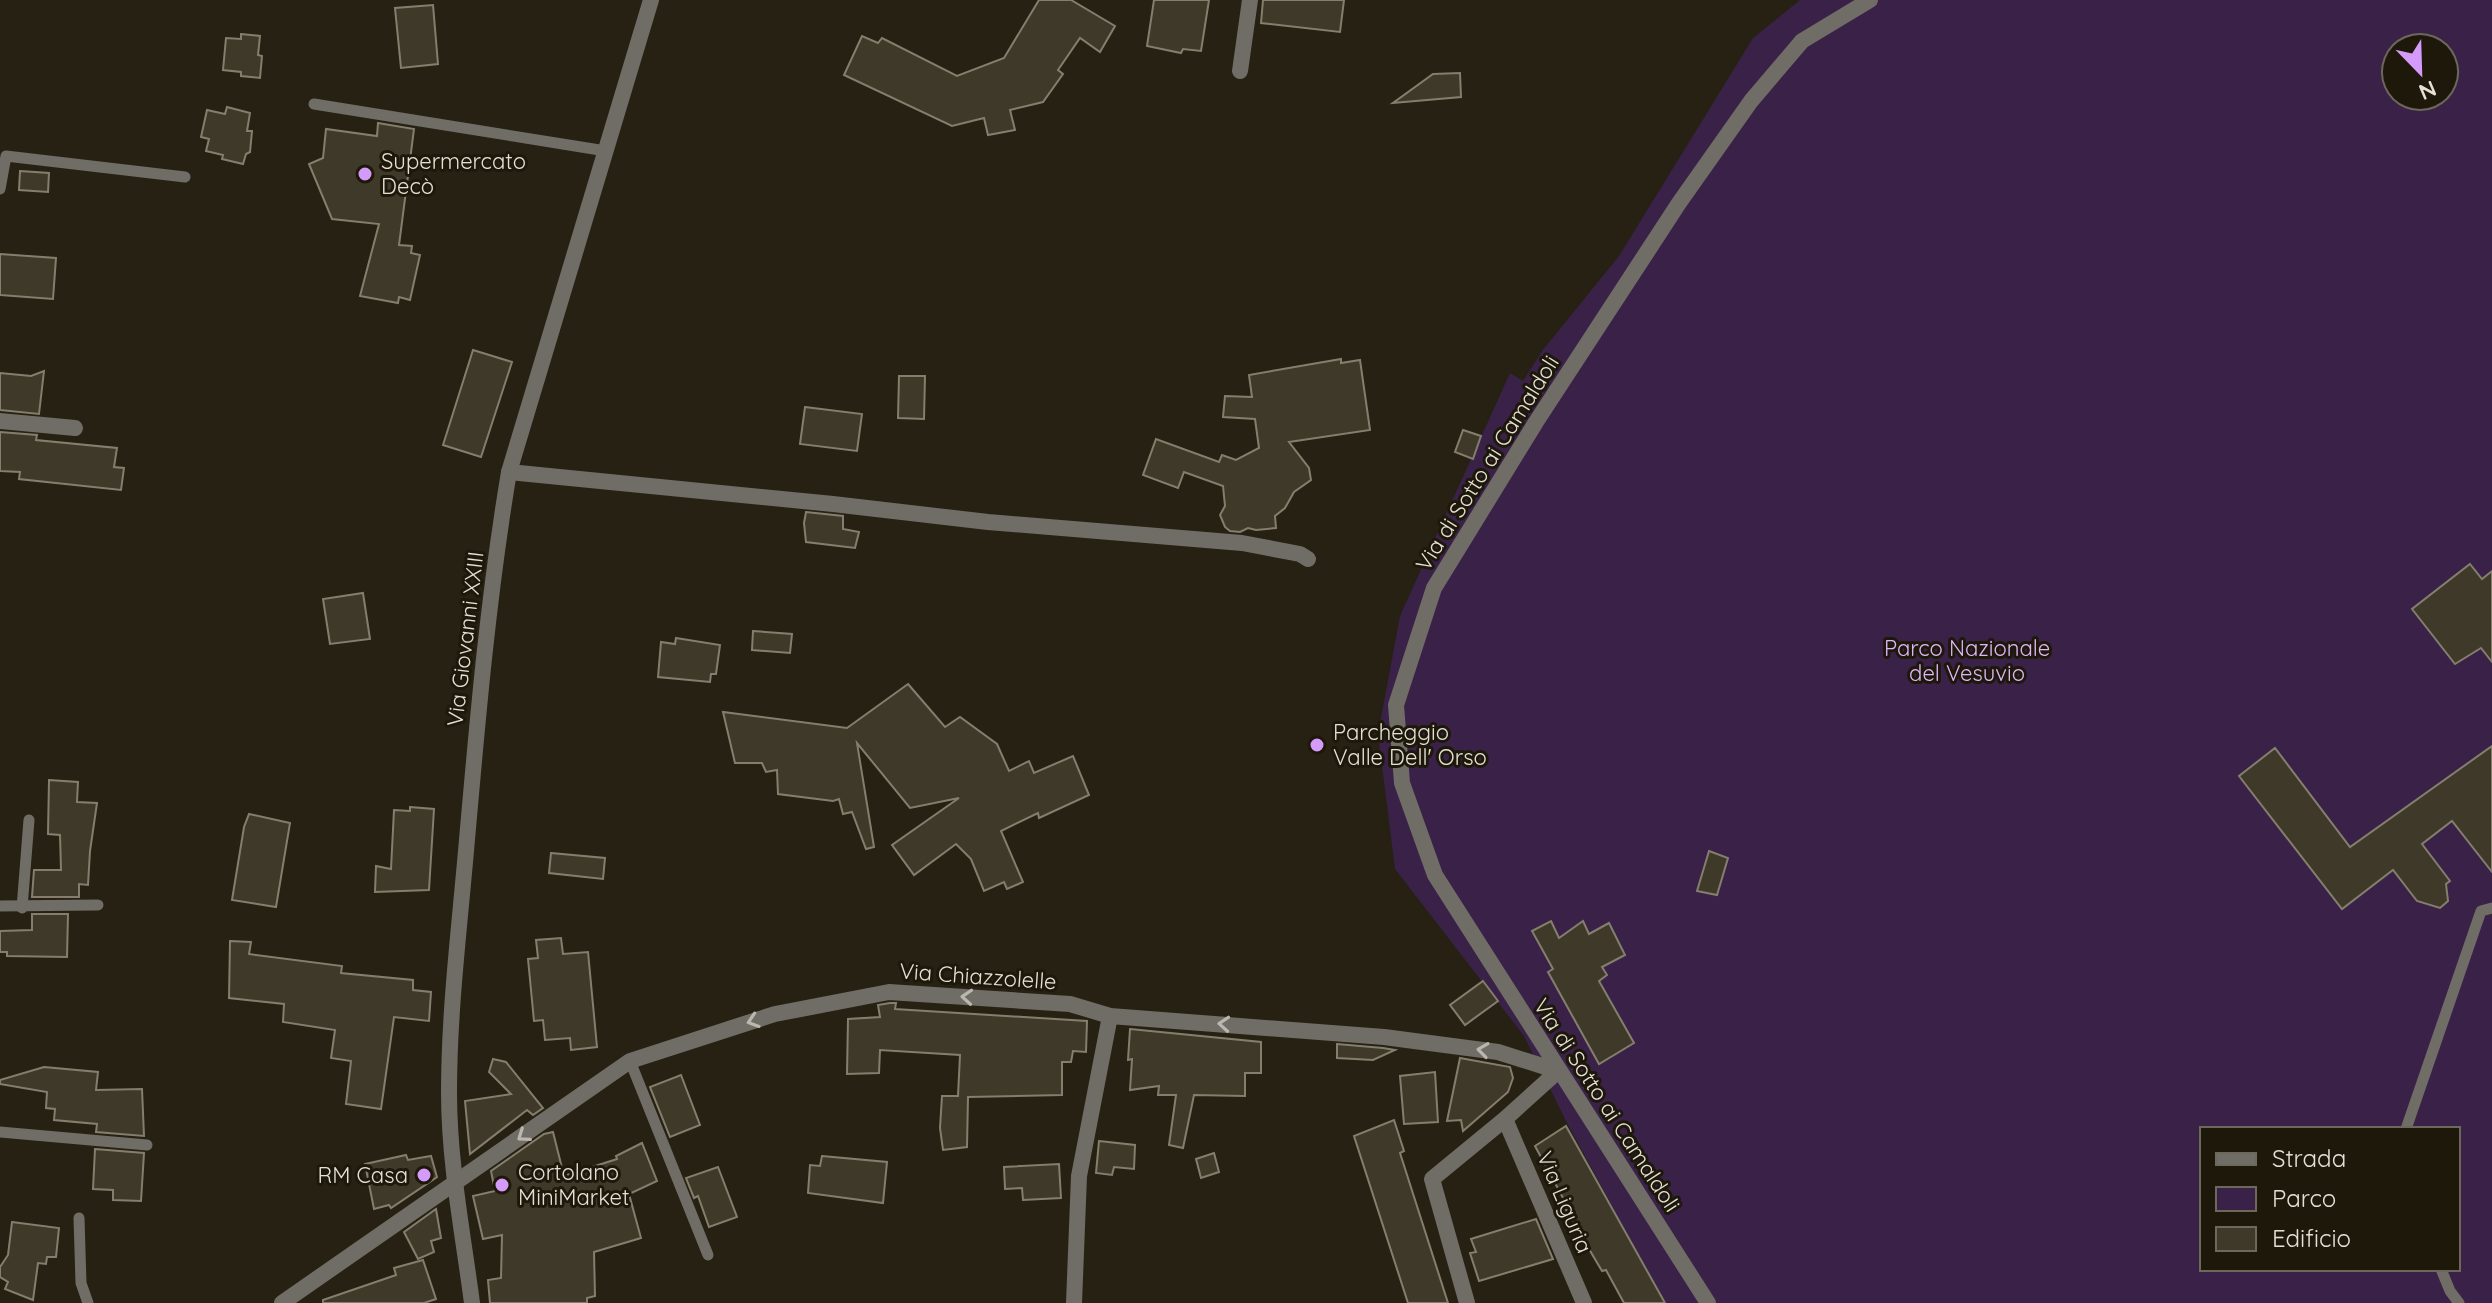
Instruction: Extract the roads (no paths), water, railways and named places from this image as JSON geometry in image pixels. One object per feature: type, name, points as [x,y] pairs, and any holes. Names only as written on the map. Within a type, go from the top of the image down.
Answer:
[{"type":"street","name":"Via Giovanni XXIII","points":[[472,1303],[456,1183],[449,1095],[452,1008],[476,737],[509,472],[651,0]]},
{"type":"street","points":[[1240,71],[1250,0]]},
{"type":"street","name":"Via di Sotto ai Camaldoli","points":[[1708,1303],[1435,875],[1402,783],[1396,705],[1434,588],[1536,422],[1679,203],[1751,101],[1802,41],[1870,0]]},
{"type":"street","points":[[0,421],[75,428]]},
{"type":"street","points":[[509,472],[988,522],[1242,543],[1300,554],[1308,559]]},
{"type":"street","name":"Via Chiazzolelle","points":[[282,1303],[630,1061],[775,1014],[889,992],[1070,1004],[1110,1016],[1384,1037],[1498,1052],[1558,1071]]},
{"type":"street","points":[[1074,1303],[1079,1176],[1110,1016]]},
{"type":"street","points":[[1467,1303],[1432,1179],[1558,1071]]},
{"type":"street","name":"Via Liguria","points":[[1505,1119],[1584,1303]]},
{"type":"lane","points":[[314,104],[606,151]]},
{"type":"lane","points":[[0,189],[6,156],[185,177]]},
{"type":"lane","points":[[22,908],[29,820]]},
{"type":"lane","points":[[0,906],[98,905]]},
{"type":"lane","points":[[2407,1127],[2481,911],[2492,908]]},
{"type":"lane","points":[[630,1061],[708,1255]]},
{"type":"lane","points":[[0,1132],[147,1145]]},
{"type":"lane","points":[[79,1218],[81,1283],[88,1303]]},
{"type":"lane","points":[[2442,1271],[2459,1303]]},
{"type":"place","name":"Supermercato Decò","points":[[365,174]]},
{"type":"place","name":"Parcheggio Valle Dell' Orso","points":[[1317,745]]},
{"type":"place","name":"RM Casa","points":[[424,1175]]},
{"type":"place","name":"Cortolano MiniMarket","points":[[502,1185]]},
{"type":"park label","name":"Parco Nazionale del Vesuvio","points":[[1967,660]]}]
